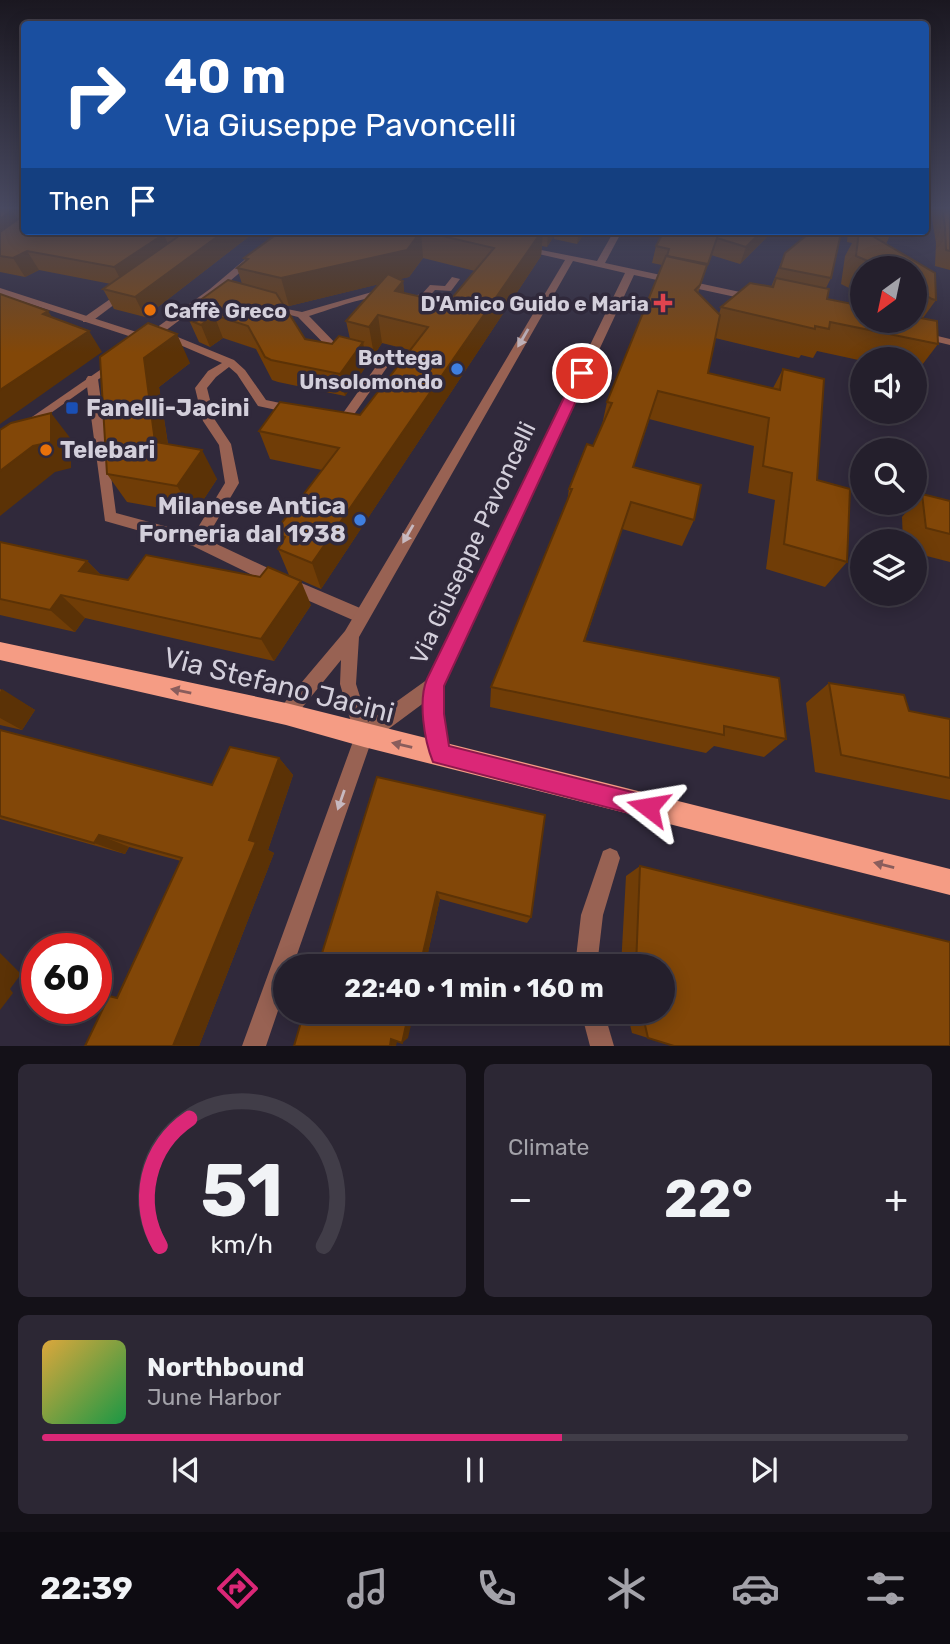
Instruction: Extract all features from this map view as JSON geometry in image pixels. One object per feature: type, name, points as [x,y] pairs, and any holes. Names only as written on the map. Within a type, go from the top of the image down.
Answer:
[{"type":"main road","name":"Via Stefano Jacini","points":[[0,651],[286,714],[363,736],[950,882]]},
{"type":"street","points":[[137,347],[213,291],[255,256]]},
{"type":"street","points":[[560,256],[759,299]]},
{"type":"street","points":[[600,264],[604,256]]},
{"type":"street","name":"Via Giuseppe Pavoncelli","points":[[286,714],[351,636],[570,258]]},
{"type":"street","name":"Via Giuseppe Pavoncelli","points":[[440,754],[434,714],[434,685],[631,271]]},
{"type":"street","points":[[264,305],[302,315],[372,295],[407,300],[425,296],[433,287],[449,289],[455,279]]},
{"type":"street","points":[[88,320],[131,288]]},
{"type":"street","points":[[213,291],[226,294]]},
{"type":"street","points":[[0,292],[148,339]]},
{"type":"street","points":[[302,315],[337,351],[384,362],[344,420],[317,414]]},
{"type":"street","points":[[159,332],[230,362],[242,372],[262,402],[303,411]]},
{"type":"street","points":[[913,333],[950,342]]},
{"type":"street","points":[[0,445],[126,355]]},
{"type":"street","points":[[197,541],[232,483],[225,444],[209,421],[201,388],[212,374],[230,362]]},
{"type":"street","points":[[92,379],[110,517],[197,541],[280,582],[361,615]]},
{"type":"street","name":"Via Giuseppe Pavoncelli","points":[[351,636],[348,684],[363,736],[434,685]]},
{"type":"street","points":[[254,1045],[363,736]]},
{"type":"street","points":[[587,954],[592,915],[610,858]]},
{"type":"street","points":[[596,1024],[602,1045]]},
{"type":"building","points":[[53,256],[131,256],[114,267]]},
{"type":"building","points":[[150,256],[191,256],[135,297],[103,289]]},
{"type":"building","points":[[247,256],[381,256],[281,278],[237,268],[248,259],[244,258]]},
{"type":"building","points":[[487,256],[525,256],[312,563],[278,549],[285,537],[274,533],[339,448],[259,431],[280,402],[360,415],[428,327],[378,315],[369,327],[346,321],[388,274],[403,281],[395,291],[448,303]]},
{"type":"building","points":[[666,256],[707,265],[700,285],[695,290],[720,315],[708,373],[780,390],[783,369],[824,379],[817,480],[850,489],[847,562],[784,544],[792,473],[763,466],[769,418],[658,391],[633,467],[701,485],[694,520],[631,502],[584,641],[779,678],[786,739],[724,726],[724,735],[491,687],[572,489],[569,489],[587,444],[593,446],[612,403],[607,402]]},
{"type":"building","points":[[667,256],[711,256],[708,264]]},
{"type":"building","points":[[784,256],[836,256],[831,278],[780,268]]},
{"type":"building","points":[[928,269],[935,273],[936,300],[928,297]]},
{"type":"building","points":[[776,278],[829,289],[827,299],[850,303],[850,326],[830,322],[829,329],[815,326],[815,329],[721,307],[750,283],[773,287]]},
{"type":"building","points":[[228,280],[276,293],[305,339],[332,344],[339,336],[363,342],[340,374],[265,357],[248,326],[214,315],[201,325],[189,320],[192,306]]},
{"type":"building","points":[[0,294],[48,311],[43,314],[89,331],[0,390]]},
{"type":"building","points":[[928,319],[937,321],[938,344],[884,333],[927,333]]},
{"type":"building","points":[[148,323],[177,334],[144,358],[155,442],[202,450],[177,486],[107,474],[100,357]]},
{"type":"building","points":[[51,413],[51,442],[33,446],[0,471],[0,430],[11,423]]},
{"type":"building","points":[[927,495],[950,501],[950,534],[926,528]]},
{"type":"building","points":[[0,542],[87,561],[79,571],[128,580],[146,555],[260,577],[268,567],[301,581],[261,639],[61,595],[50,610],[0,599]]},
{"type":"building","points":[[829,683],[904,695],[909,711],[950,719],[950,778],[841,755]]},
{"type":"building","points":[[0,730],[212,785],[230,747],[279,758],[249,840],[256,842],[173,1046],[85,1046],[96,1024],[112,1024],[112,997],[117,998],[182,858],[99,835],[94,843],[0,816]]},
{"type":"building","points":[[377,777],[545,815],[531,917],[437,892],[423,954],[322,954]]},
{"type":"building","points":[[640,866],[950,942],[950,1046],[674,1046],[648,1038],[645,1024],[675,1024],[675,954],[636,954]]},
{"type":"building","points":[[300,1024],[406,1024],[402,1043],[391,1039],[390,1046],[294,1046]]},
{"type":"place","name":"D'Amico Guido e Maria","points":[[663,303]]},
{"type":"place","name":"Caffè Greco","points":[[150,310]]},
{"type":"place","name":"Bottega Unsolomondo","points":[[457,369]]},
{"type":"place","name":"Fanelli-Jacini","points":[[72,408]]},
{"type":"place","name":"Telebari","points":[[46,450]]},
{"type":"place","name":"Milanese Antica Forneria dal 1938","points":[[360,520]]},
{"type":"route","points":[[582,373],[434,685],[434,714],[440,754],[648,807]]}]
